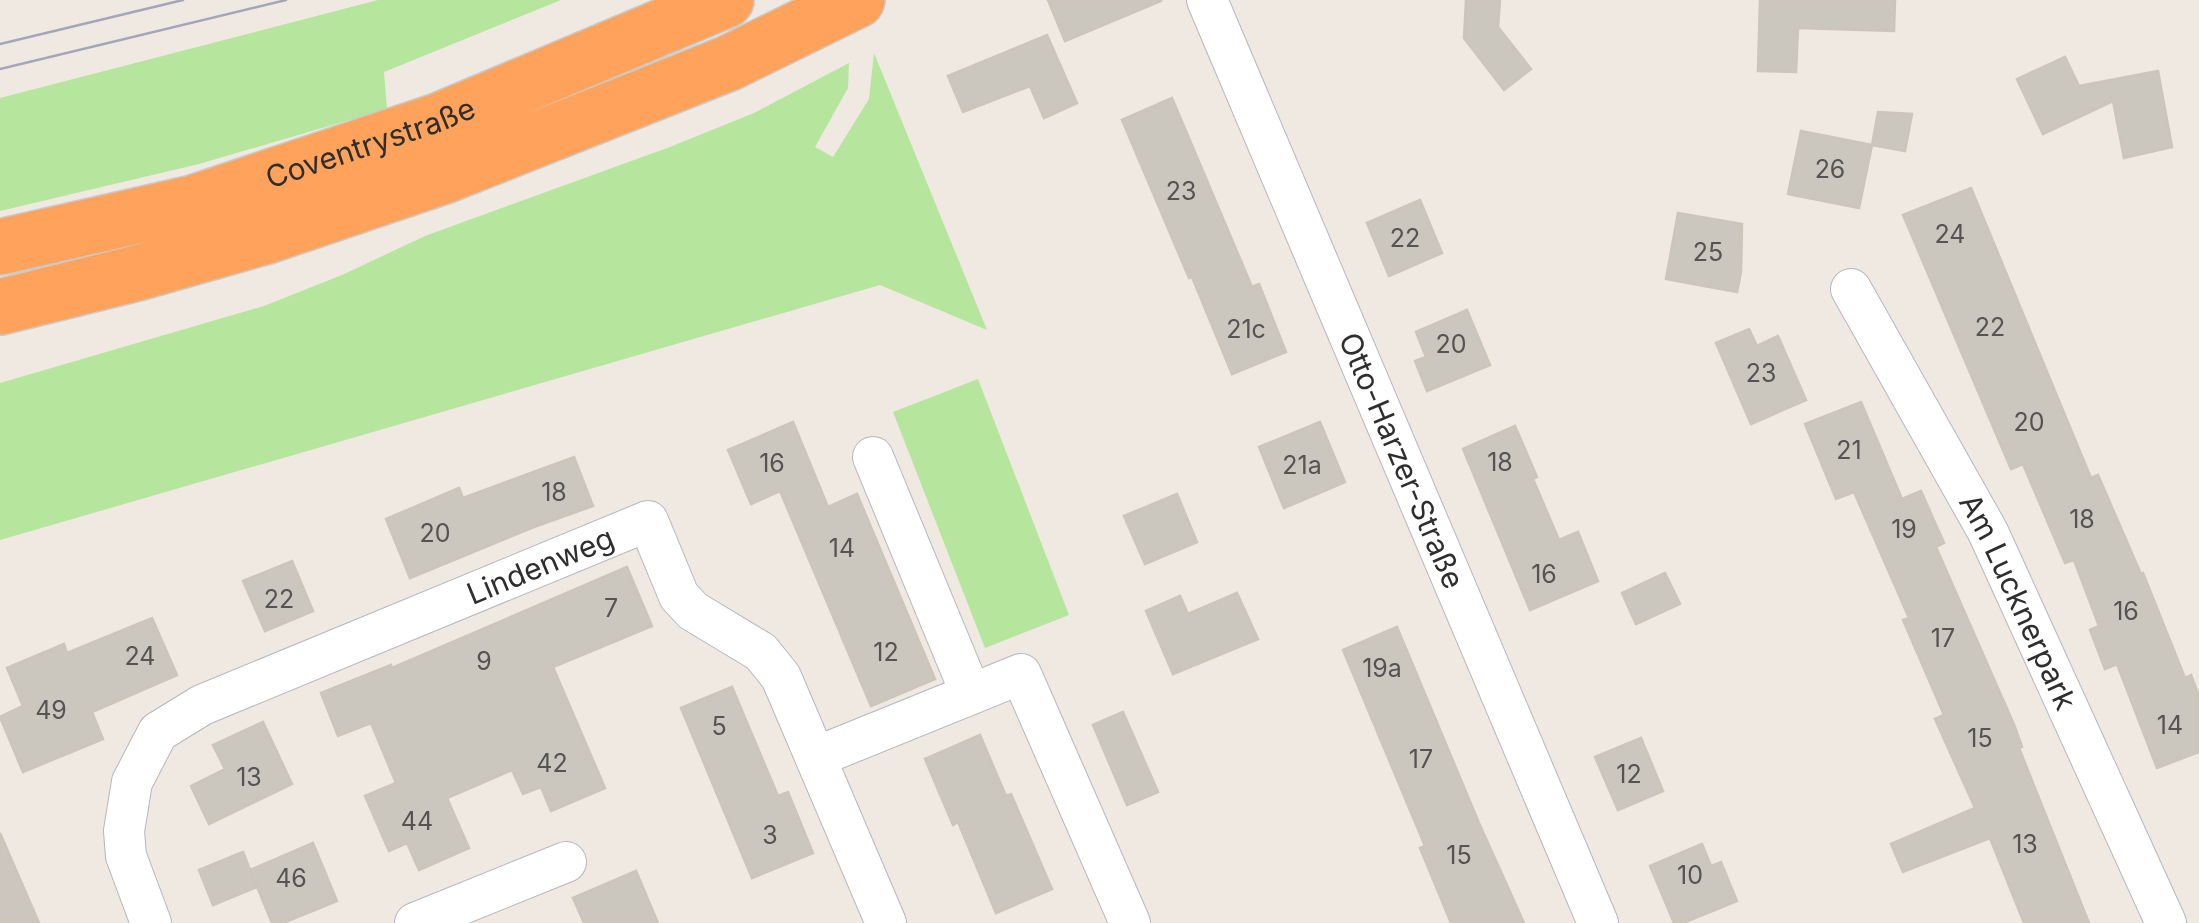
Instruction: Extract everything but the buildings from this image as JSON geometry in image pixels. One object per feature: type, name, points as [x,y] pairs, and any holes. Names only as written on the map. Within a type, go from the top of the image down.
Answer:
[{"type":"highway","name":"Coventrystraße","points":[[0,247],[193,202],[438,121],[726,0]]},
{"type":"highway","points":[[0,307],[267,236],[444,176],[728,64],[857,0]]},
{"type":"street","name":"Otto-Harzer-Straße","points":[[1207,0],[1598,923]]},
{"type":"street","name":"Am Lucknerpark","points":[[1851,289],[1988,532],[2166,923]]},
{"type":"street","points":[[873,458],[972,694]]},
{"type":"street","name":"Lindenweg","points":[[151,923],[126,856],[124,831],[132,782],[158,732],[202,705],[648,521],[679,596],[693,612],[761,652],[781,677],[886,923]]},
{"type":"street","points":[[816,757],[1021,674],[1130,923]]},
{"type":"street","points":[[416,923],[566,862]]},
{"type":"green space","points":[[378,0],[561,0],[384,72],[387,109],[199,164],[0,211],[0,98]]},
{"type":"green space","points":[[874,53],[987,330],[880,285],[0,540],[0,383],[264,306],[425,236],[754,113],[849,63],[848,88],[815,147],[833,157],[869,99]]},
{"type":"green space","points":[[978,379],[1069,615],[985,648],[893,412]]},
{"type":"tram line","points":[[0,44],[183,0]]},
{"type":"tram line","points":[[0,69],[286,0]]}]
